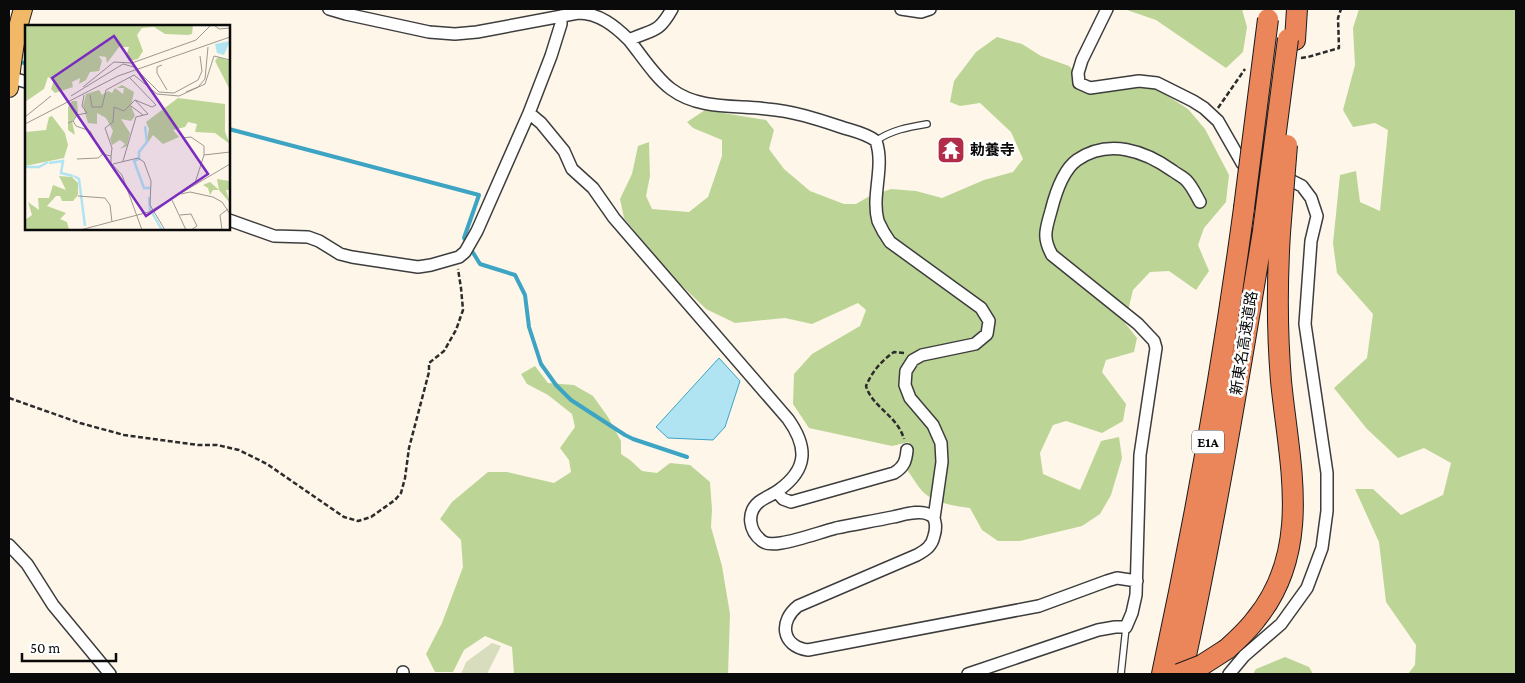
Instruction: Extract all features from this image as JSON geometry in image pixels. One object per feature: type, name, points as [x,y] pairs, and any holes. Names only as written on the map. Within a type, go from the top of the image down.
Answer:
[{"type":"highway","points":[[1292,9],[1292,40]]},
{"type":"highway","points":[[1180,674],[1202,665],[1227,649],[1257,618],[1268,602],[1284,570],[1292,534],[1294,495],[1279,356],[1278,265],[1271,232],[1297,9]]},
{"type":"highway","name":"新東名高速道路","points":[[1162,674],[1203,470],[1232,294],[1269,14]]},
{"type":"highway","name":"新東名高速道路","points":[[1180,674],[1271,232]]},
{"type":"main road","points":[[13,81],[18,27],[23,9]]},
{"type":"street","points":[[329,9],[429,32],[456,34],[477,32],[578,12],[588,13],[599,16],[621,31],[661,80],[672,90],[685,97],[703,104],[768,109],[804,115],[863,134],[876,141],[879,149],[880,168],[877,201],[878,219],[883,232],[890,242],[981,308],[989,321],[987,334],[974,344],[922,355],[913,360],[906,371],[905,385],[910,398],[933,425],[941,443],[942,462],[934,518],[935,532],[933,541],[929,547],[917,555],[792,610],[787,617],[786,632],[792,645],[808,650],[1039,606],[1117,578],[1136,581]]},
{"type":"street","points":[[630,40],[654,31],[661,26],[672,9]]},
{"type":"street","points":[[901,9],[921,12],[930,9]]},
{"type":"street","points":[[1107,9],[1082,60],[1078,72],[1079,83],[1090,88],[1139,81],[1157,83],[1193,101],[1218,121],[1242,163],[1261,177],[1290,180],[1302,186],[1311,198],[1317,216],[1311,240],[1306,324],[1327,473],[1327,511],[1322,548],[1307,588],[1281,624],[1244,656],[1229,674]]},
{"type":"street","points":[[230,220],[274,236],[308,237],[320,241],[340,254],[352,257],[418,267],[462,255],[472,240],[529,113],[551,56],[561,24],[561,16]]},
{"type":"street","points":[[529,113],[541,123],[564,151],[572,169],[594,188],[614,218],[795,428],[801,439],[801,464],[795,476],[788,484],[760,501],[754,507],[750,522],[752,529],[761,540],[766,543],[780,543],[836,528],[908,514],[926,514],[934,518]]},
{"type":"street","points":[[968,674],[1098,630],[1126,627],[1136,595],[1140,455],[1156,348],[1154,341],[1138,324],[1052,255],[1047,245],[1046,231],[1054,200],[1066,173],[1076,161],[1098,151],[1121,148],[1145,154],[1166,166],[1186,180],[1200,202]]},
{"type":"street","points":[[777,492],[783,499],[791,502],[894,473],[902,468],[907,450]]},
{"type":"street","points":[[9,545],[27,564],[53,605],[110,674]]},
{"type":"lane","points":[[876,141],[883,136],[907,127],[927,124]]},
{"type":"lane","points":[[1122,674],[1126,627]]},
{"type":"path","points":[[9,398],[80,423],[124,435],[198,445],[217,445],[239,450],[267,464],[344,517],[358,521],[371,517],[395,500],[401,493],[409,448],[429,372],[429,363],[444,351],[456,330],[462,310],[461,288],[457,272],[462,255]]},
{"type":"path","points":[[907,450],[902,432],[897,423],[869,395],[866,386],[870,376],[883,360],[894,352],[904,353],[913,360]]},
{"type":"green space","points":[[1124,9],[1242,9],[1247,27],[1243,52],[1226,68],[1156,20]]},
{"type":"green space","points":[[1359,9],[1516,9],[1516,674],[1408,674],[1415,665],[1416,645],[1386,602],[1379,542],[1355,489],[1373,489],[1401,515],[1443,495],[1451,463],[1424,448],[1398,458],[1367,429],[1334,388],[1367,358],[1373,314],[1337,273],[1333,243],[1340,175],[1356,171],[1360,202],[1380,211],[1388,130],[1375,123],[1353,127],[1343,110],[1355,65],[1353,28]]},
{"type":"green space","points":[[997,37],[1022,44],[1041,56],[1069,66],[1084,81],[1104,92],[1135,85],[1157,89],[1188,109],[1205,129],[1229,175],[1226,202],[1204,228],[1198,245],[1209,271],[1196,290],[1169,271],[1150,272],[1133,290],[1125,323],[1137,338],[1134,352],[1106,360],[1102,372],[1126,404],[1123,421],[1102,433],[1066,421],[1053,425],[1040,453],[1043,474],[1080,490],[1101,441],[1119,437],[1122,458],[1111,495],[1100,514],[1082,526],[1020,541],[998,541],[982,530],[970,508],[943,503],[925,494],[908,471],[911,453],[909,442],[892,446],[809,428],[793,404],[794,374],[812,354],[860,326],[866,310],[858,303],[812,324],[785,318],[735,323],[706,309],[670,274],[624,218],[620,199],[632,174],[638,146],[649,142],[650,176],[646,196],[652,209],[689,212],[708,197],[722,156],[722,140],[693,128],[687,122],[705,110],[766,120],[774,130],[769,149],[784,169],[810,191],[844,204],[856,204],[868,197],[891,189],[916,191],[942,198],[984,180],[1013,172],[1023,159],[1011,132],[980,103],[960,106],[950,102],[954,81],[976,52]]},
{"type":"green space","points":[[535,366],[548,383],[574,385],[593,396],[608,417],[621,441],[621,454],[642,471],[657,473],[670,463],[690,465],[710,482],[711,527],[722,566],[730,614],[728,674],[514,674],[512,647],[485,636],[464,650],[453,672],[435,672],[426,654],[442,623],[463,567],[461,540],[440,519],[452,502],[488,472],[507,472],[554,483],[571,472],[569,460],[560,448],[575,427],[572,414],[548,395],[527,384],[521,374]]},
{"type":"green space","points":[[492,643],[501,646],[487,674],[461,674],[466,662]]},
{"type":"green space","points":[[1285,657],[1309,667],[1313,674],[1253,674],[1256,669]]},
{"type":"water","points":[[719,358],[740,381],[725,427],[713,440],[668,438],[656,427]]},
{"type":"waterway","points":[[16,62],[25,63]]},
{"type":"waterway","points":[[230,129],[479,195],[464,238],[480,264],[515,275],[525,295],[529,327],[541,364],[556,385],[571,400],[625,435],[687,457]]},
{"type":"place","name":"勅養寺","points":[[951,150]]}]
